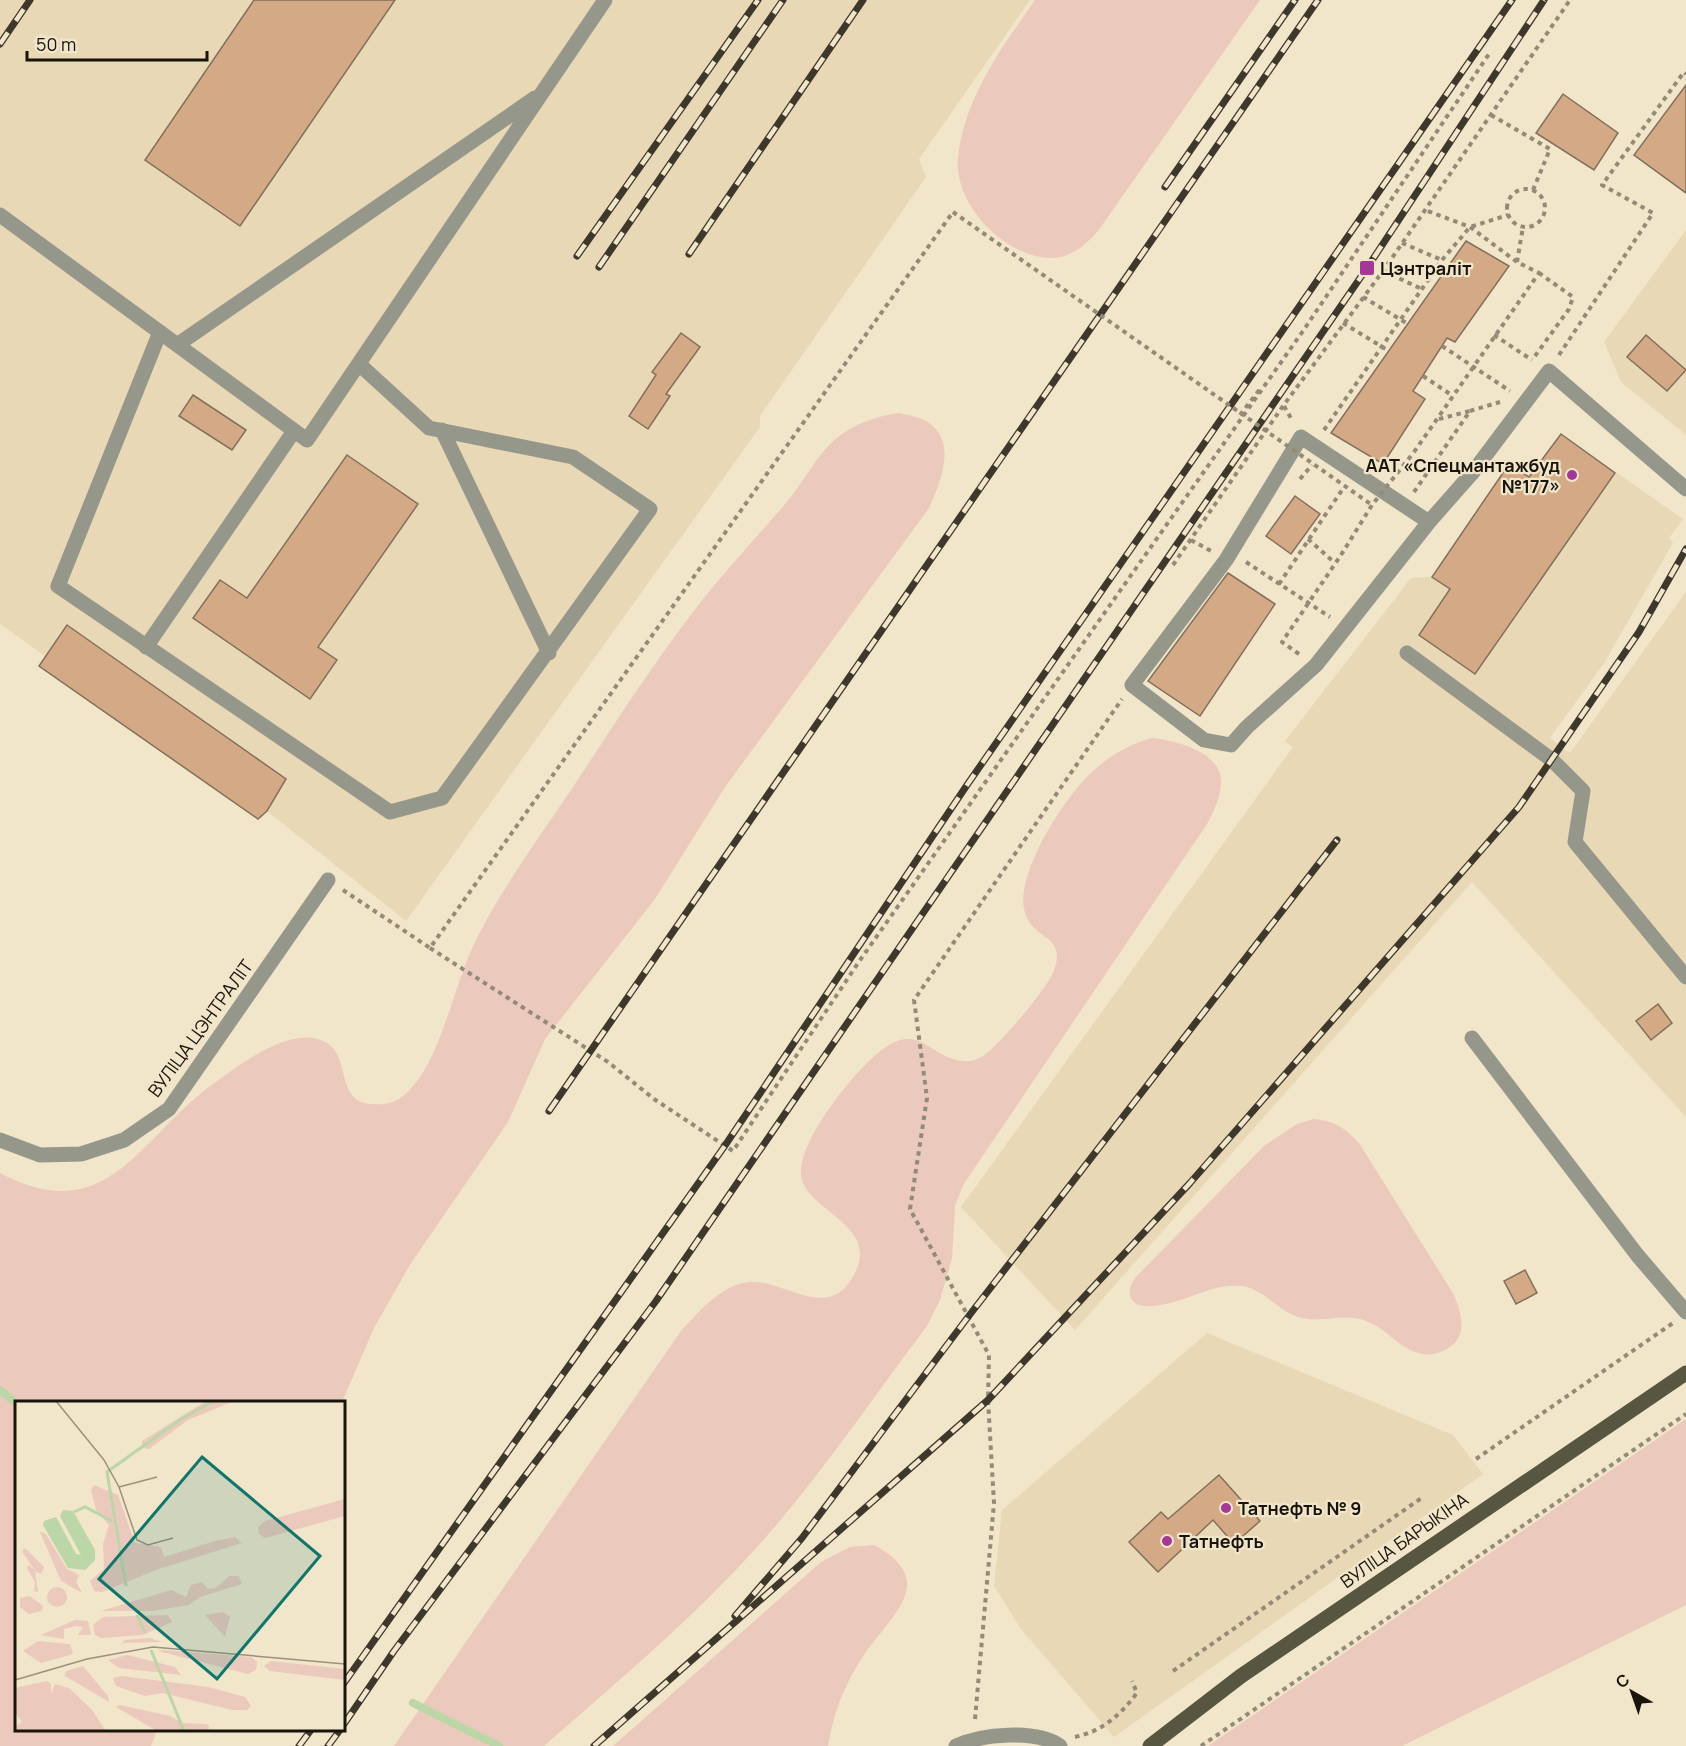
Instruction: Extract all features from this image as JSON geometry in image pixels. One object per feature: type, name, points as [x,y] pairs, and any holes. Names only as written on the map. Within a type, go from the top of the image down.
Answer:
[{"type":"main road","name":"ВУЛІЦА БАРЫКІНА","points":[[1150,1746],[1241,1676],[1686,1373]]},
{"type":"street","points":[[0,215],[307,440],[605,0]]},
{"type":"street","points":[[177,345],[543,92]]},
{"type":"street","points":[[160,332],[58,586],[390,812],[442,798],[549,653],[650,509],[573,457],[429,428],[359,364]]},
{"type":"street","points":[[1429,522],[1301,437],[1226,560],[1132,685],[1204,740],[1231,745],[1316,665],[1429,522],[1473,472],[1549,371],[1686,489]]},
{"type":"street","points":[[442,430],[549,653]]},
{"type":"street","points":[[146,646],[294,431]]},
{"type":"street","points":[[1407,653],[1552,760],[1583,791],[1575,842],[1686,977]]},
{"type":"street","name":"ВУЛІЦА ЦЭНТРАЛІТ","points":[[0,1140],[40,1155],[81,1154],[124,1140],[169,1109],[328,880]]},
{"type":"street","points":[[1472,1038],[1638,1256],[1681,1317]]},
{"type":"street","points":[[956,1746],[974,1738],[1017,1735],[1058,1744]]},
{"type":"path","points":[[1173,565],[1342,323],[1383,271],[1570,0]]},
{"type":"path","points":[[328,880],[608,1062],[654,1099],[733,1151],[858,963],[1303,332],[1491,51]]},
{"type":"path","points":[[1549,371],[1653,213],[1602,185],[1684,72],[1686,74]]},
{"type":"path","points":[[1491,115],[1550,149],[1533,190]]},
{"type":"path","points":[[1521,189],[1533,190],[1545,204],[1544,215],[1535,224],[1523,227],[1508,215],[1511,196],[1521,189]]},
{"type":"path","points":[[1425,210],[1470,227],[1517,262],[1539,273],[1573,297],[1569,309],[1527,367]]},
{"type":"path","points":[[430,948],[953,212],[1240,415],[1372,505]]},
{"type":"path","points":[[1320,435],[1442,260],[1470,227],[1508,215]]},
{"type":"path","points":[[1517,262],[1523,227]]},
{"type":"path","points":[[1402,243],[1442,260]]},
{"type":"path","points":[[1383,271],[1422,289]]},
{"type":"path","points":[[1309,661],[1282,642],[1372,505],[1413,452],[1539,273]]},
{"type":"path","points":[[1362,297],[1408,324]]},
{"type":"path","points":[[1342,323],[1389,351]]},
{"type":"path","points":[[1240,415],[1303,332]]},
{"type":"path","points":[[1494,335],[1533,359]]},
{"type":"path","points":[[1442,346],[1510,392]]},
{"type":"path","points":[[1423,376],[1453,396]]},
{"type":"path","points":[[1434,421],[1502,401],[1516,384]]},
{"type":"path","points":[[1403,490],[1412,495],[1470,411]]},
{"type":"path","points":[[1279,584],[1354,472]]},
{"type":"path","points":[[1386,479],[1395,484]]},
{"type":"path","points":[[1375,498],[1383,504]]},
{"type":"path","points":[[1308,539],[1335,563]]},
{"type":"path","points":[[1191,540],[1226,560],[1240,559],[1339,623],[1343,631]]},
{"type":"path","points":[[974,1738],[994,1503],[988,1400],[989,1355],[910,1209],[927,1098],[914,1000],[1132,685]]},
{"type":"path","points":[[1476,1459],[1681,1317]]},
{"type":"path","points":[[1201,1746],[1686,1414]]},
{"type":"path","points":[[1173,1671],[1423,1497]]},
{"type":"path","points":[[1058,1744],[1107,1726],[1137,1693],[1132,1681]]},
{"type":"shaded area","points":[[0,0],[1030,0],[919,159],[926,177],[760,416],[760,427],[406,921],[267,811],[258,819],[39,666],[45,656],[0,624]]},
{"type":"shaded area","points":[[1035,0],[1260,0],[1098,231],[1073,252],[1053,258],[1035,256],[1001,239],[974,211],[959,177],[958,159],[961,137],[976,95],[997,55]]},
{"type":"shaded area","points":[[1686,230],[1686,435],[1621,382],[1604,342]]},
{"type":"shaded area","points":[[899,413],[916,417],[936,429],[942,439],[944,462],[942,474],[929,508],[725,787],[655,899],[545,1039],[508,1122],[411,1263],[374,1328],[342,1401],[15,1401],[15,1731],[157,1731],[151,1746],[0,1746],[0,1173],[38,1188],[69,1191],[96,1184],[120,1169],[189,1104],[227,1074],[269,1048],[299,1038],[314,1038],[327,1043],[334,1050],[348,1088],[360,1101],[384,1104],[396,1101],[403,1096],[428,1064],[446,1022],[469,955],[500,898],[523,860],[677,633],[715,584],[786,503],[833,441],[862,423]]},
{"type":"shaded area","name":"ААТ «Спецмантажбуд №177»","points":[[1561,434],[1683,519],[1669,538],[1673,543],[1604,663],[1550,738],[1570,753],[1686,592],[1686,1117],[1472,882],[1075,1330],[961,1207],[1293,747],[1285,741],[1411,578],[1432,577],[1509,464],[1529,477]]},
{"type":"shaded area","points":[[1153,738],[1186,745],[1207,756],[1215,764],[1220,773],[1221,784],[1214,810],[1207,824],[963,1185],[955,1206],[952,1258],[940,1300],[927,1326],[836,1450],[778,1523],[724,1582],[666,1639],[544,1746],[394,1746],[681,1331],[700,1310],[722,1292],[739,1284],[754,1282],[768,1284],[798,1294],[827,1297],[839,1292],[851,1280],[859,1263],[859,1248],[854,1235],[845,1224],[810,1194],[803,1183],[801,1169],[805,1152],[814,1133],[854,1077],[878,1053],[892,1043],[904,1039],[915,1040],[952,1059],[971,1061],[988,1052],[1022,1016],[1052,975],[1057,952],[1054,945],[1029,922],[1025,913],[1023,898],[1026,880],[1033,861],[1064,805],[1085,779],[1125,748]]},
{"type":"shaded area","points":[[1314,1119],[1328,1121],[1339,1126],[1359,1143],[1454,1295],[1461,1318],[1461,1333],[1453,1345],[1445,1350],[1430,1354],[1415,1352],[1366,1321],[1349,1318],[1306,1319],[1298,1317],[1251,1288],[1243,1286],[1216,1288],[1157,1306],[1137,1304],[1131,1298],[1130,1287],[1136,1277],[1264,1146],[1297,1124]]},
{"type":"shaded area","points":[[1207,1333],[1453,1435],[1483,1474],[1114,1737],[1021,1629],[994,1586],[1002,1510]]},
{"type":"shaded area","points":[[1686,1419],[1686,1605],[1402,1746],[1208,1746]]},
{"type":"shaded area","points":[[874,1545],[895,1559],[905,1573],[907,1587],[903,1602],[860,1661],[849,1681],[836,1713],[828,1746],[613,1746],[821,1562],[850,1547]]},
{"type":"building","points":[[254,0],[395,0],[240,226],[145,160]]},
{"type":"building","points":[[1686,85],[1686,193],[1634,155]]},
{"type":"building","points":[[1563,94],[1618,133],[1594,170],[1536,133]]},
{"type":"building","name":"Цэнтраліт","points":[[1466,241],[1509,266],[1455,342],[1447,338],[1413,391],[1425,399],[1383,464],[1331,433]]},
{"type":"building","points":[[681,333],[700,347],[666,394],[670,396],[648,429],[629,416],[656,375],[652,372]]},
{"type":"building","points":[[1646,335],[1686,370],[1667,391],[1627,357]]},
{"type":"building","points":[[193,395],[246,430],[232,450],[179,416]]},
{"type":"building","points":[[1561,434],[1615,473],[1475,674],[1419,635],[1450,589],[1432,577],[1509,464],[1529,477]]},
{"type":"building","points":[[347,455],[418,504],[318,647],[337,660],[310,699],[193,618],[220,580],[247,598]]},
{"type":"building","points":[[1295,496],[1320,514],[1291,554],[1266,536]]},
{"type":"building","points":[[1228,573],[1275,604],[1200,716],[1148,681]]},
{"type":"building","points":[[67,625],[286,779],[267,811],[258,819],[39,666]]},
{"type":"building","points":[[1658,1004],[1672,1023],[1651,1040],[1636,1021]]},
{"type":"building","points":[[1525,1270],[1537,1293],[1516,1304],[1504,1281]]},
{"type":"building","points":[[1219,1475],[1260,1521],[1234,1544],[1213,1520],[1158,1572],[1129,1542],[1161,1512],[1168,1519]]},
{"type":"waterway","points":[[0,1390],[15,1402]]},
{"type":"waterway","points":[[413,1703],[499,1746]]},
{"type":"railway","points":[[0,44],[30,0]]},
{"type":"railway","points":[[577,256],[758,0]]},
{"type":"railway","points":[[599,267],[783,0]]},
{"type":"railway","points":[[689,254],[863,0]]},
{"type":"railway","points":[[1165,187],[1295,0]]},
{"type":"railway","points":[[549,1111],[1318,0]]},
{"type":"railway","points":[[345,1682],[724,1147],[967,785],[1512,0]]},
{"type":"railway","points":[[345,1723],[394,1651],[656,1301],[1367,268],[1544,0]]},
{"type":"railway","points":[[594,1746],[988,1400],[1190,1183],[1519,807],[1639,632],[1686,549]]},
{"type":"railway","points":[[735,1616],[802,1538],[968,1317],[1337,840]]},
{"type":"railway","points":[[299,1746],[310,1731]]},
{"type":"railway","points":[[328,1746],[339,1731]]},
{"type":"place","name":"Цэнтраліт","points":[[1367,268]]},
{"type":"place","name":"ААТ «Спецмантажбуд №177»","points":[[1572,475]]},
{"type":"place","name":"Татнефть № 9","points":[[1226,1508]]},
{"type":"place","name":"Татнефть","points":[[1167,1541]]}]
